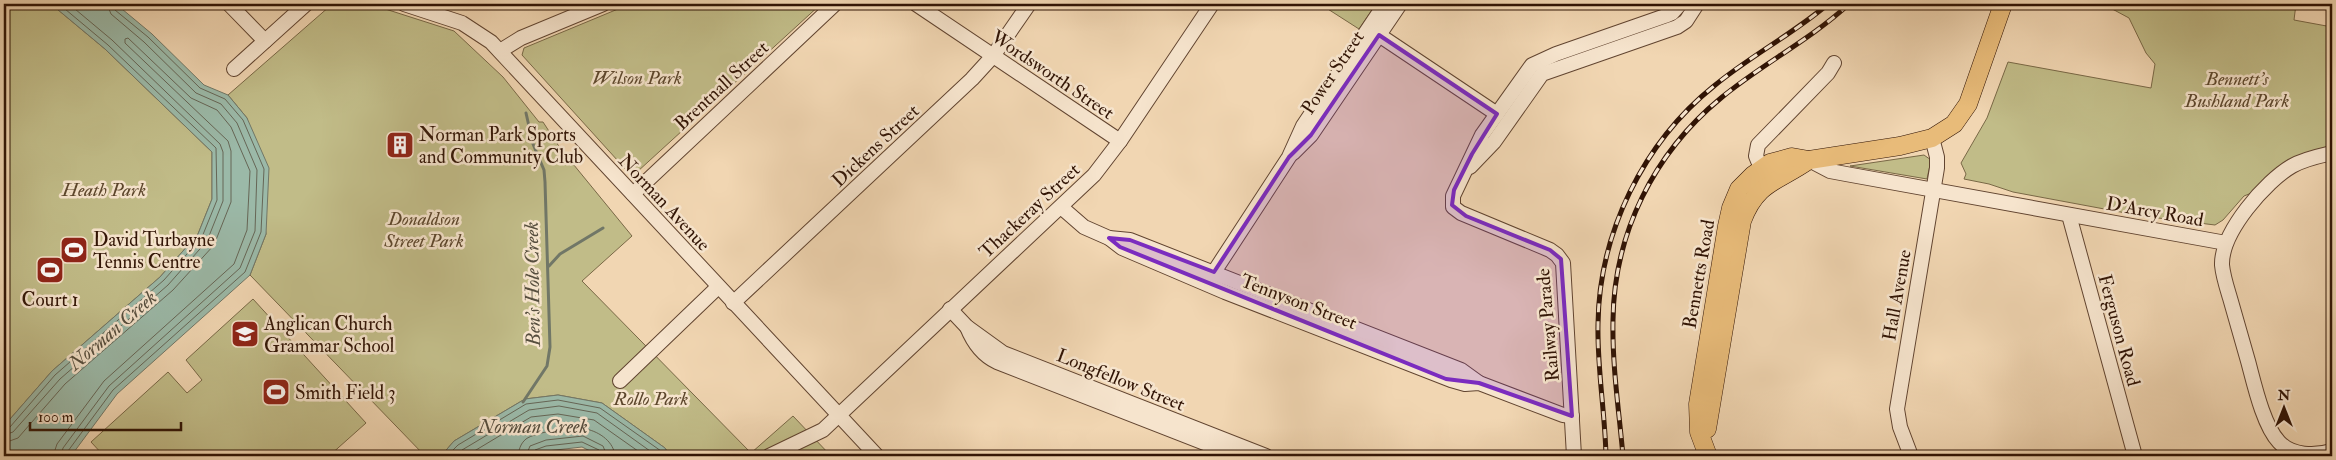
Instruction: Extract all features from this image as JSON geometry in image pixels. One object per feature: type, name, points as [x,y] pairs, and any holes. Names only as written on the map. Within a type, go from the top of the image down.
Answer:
[{"type":"main road","name":"Bennetts Road","points":[[1716,335],[1731,208],[1740,189],[1761,168],[1776,161],[1792,157],[1809,160],[1912,144],[1932,138],[1954,124],[1968,104],[2004,4]]},
{"type":"main road","name":"Bennetts Road","points":[[1706,451],[1699,432],[1698,404],[1745,213],[1756,194],[1771,181],[1809,160]]},
{"type":"street","points":[[229,4],[265,42]]},
{"type":"street","points":[[234,69],[306,4]]},
{"type":"street","name":"Norman Avenue","points":[[404,4],[462,23],[480,33],[500,50],[876,456]]},
{"type":"street","points":[[500,50],[521,38],[603,4]]},
{"type":"street","name":"Brentnall Street","points":[[633,194],[835,4]]},
{"type":"street","name":"Wordsworth Street","points":[[916,4],[1120,141]]},
{"type":"street","name":"Dickens Street","points":[[733,303],[972,79],[993,56],[1029,4]]},
{"type":"street","name":"Thackeray Street","points":[[769,456],[819,433],[1094,175],[1120,141],[1212,4]]},
{"type":"street","name":"Power Street","points":[[1214,272],[1289,157],[1303,126],[1385,4]]},
{"type":"street","name":"Power Street","points":[[1289,157],[1311,135],[1400,4]]},
{"type":"street","name":"Railway Parade","points":[[1574,456],[1563,263],[1550,250],[1473,220],[1455,209],[1452,203],[1453,196],[1478,141],[1530,68],[1539,60],[1665,16],[1672,13],[1680,4]]},
{"type":"street","name":"Railway Parade","points":[[1464,172],[1494,142],[1542,74],[1677,27],[1686,21],[1697,4]]},
{"type":"street","points":[[1379,35],[1497,114]]},
{"type":"street","points":[[1761,168],[1755,154],[1758,145],[1828,73],[1834,63]]},
{"type":"street","name":"Hall Avenue","points":[[1911,456],[1898,419],[1897,399],[1938,163],[1932,138]]},
{"type":"street","name":"D'Arcy Road","points":[[1933,190],[2226,243],[2242,215],[2281,175],[2301,162],[2332,153]]},
{"type":"street","name":"Bennetts Road","points":[[1809,160],[1837,172],[1933,190]]},
{"type":"street","name":"Tennyson Street","points":[[1060,207],[1084,227],[1109,238],[1122,248],[1225,292],[1428,372],[1457,382],[1479,383]]},
{"type":"street","name":"Ferguson Road","points":[[2068,215],[2135,456]]},
{"type":"street","name":"Tennyson Street","points":[[1109,238],[1130,240],[1214,272],[1461,370],[1479,383],[1563,415],[1572,416]]},
{"type":"street","points":[[2226,243],[2222,261],[2224,277],[2250,368],[2273,435],[2285,447],[2300,453],[2316,454],[2332,451]]},
{"type":"street","points":[[620,381],[718,287]]},
{"type":"street","name":"Longfellow Street","points":[[950,309],[967,327],[1004,353],[1266,456]]},
{"type":"street","name":"Longfellow Street","points":[[967,327],[973,341],[987,356],[998,362],[1238,456]]},
{"type":"highlighted area","points":[[1379,35],[1497,114],[1472,154],[1454,190],[1452,205],[1466,216],[1550,250],[1561,259],[1572,416],[1479,383],[1446,379],[1120,247],[1109,238],[1130,240],[1214,272],[1289,157],[1311,135]]},
{"type":"green space","name":"Heath Park","points":[[4,4],[51,4],[105,49],[212,152],[212,199],[198,234],[160,277],[52,371],[4,426]]},
{"type":"green space","name":"Wilson Park","points":[[630,4],[821,4],[637,172],[628,172],[522,55],[524,48]]},
{"type":"green space","points":[[1320,4],[1376,4],[1359,29]]},
{"type":"green space","name":"Bennett's Bushland Park","points":[[2103,4],[2296,4],[2294,20],[2332,27],[2332,146],[2299,156],[2254,192],[2244,196],[2223,220],[2215,225],[2142,216],[2013,192],[1989,184],[1964,179],[1966,174],[1961,163],[1987,118],[2008,62],[2151,88],[2155,64],[2146,53],[2129,18]]},
{"type":"green space","name":"Donaldson Street Park","points":[[330,6],[376,6],[454,31],[503,77],[539,122],[543,122],[560,148],[632,236],[582,281],[751,453],[793,416],[831,456],[670,456],[665,448],[602,403],[558,395],[525,399],[454,441],[441,456],[425,456],[250,275],[266,234],[247,118],[228,95]]},
{"type":"green space","points":[[1924,155],[1931,160],[1927,179],[1850,166]]},
{"type":"green space","name":"Smith Field 3","points":[[253,299],[366,423],[329,456],[104,456],[91,442],[168,372],[187,393],[202,380],[186,360]]},
{"type":"water","name":"Norman Creek","points":[[51,4],[116,4],[152,34],[204,85],[228,95],[247,118],[269,168],[266,234],[250,275],[117,394],[71,456],[4,456],[4,426],[52,371],[160,277],[198,234],[212,199],[212,152],[105,49]]},
{"type":"water","name":"Norman Creek","points":[[558,395],[602,403],[665,448],[670,456],[600,456],[582,447],[547,451],[530,456],[441,456],[454,441],[525,399]]},
{"type":"waterway","name":"Ben's Hole Creek","points":[[523,402],[547,366],[550,347],[544,170],[533,144],[526,113]]},
{"type":"waterway","points":[[549,266],[560,254],[603,228]]},
{"type":"railway","points":[[1606,456],[1598,340],[1600,290],[1616,224],[1630,192],[1646,162],[1666,134],[1689,109],[1728,75],[1828,4]]},
{"type":"railway","points":[[1623,456],[1614,354],[1613,320],[1615,288],[1621,256],[1630,226],[1642,197],[1658,169],[1697,120],[1721,98],[1818,29],[1849,4]]},
{"type":"place","name":"Norman Park Sports and Community Club","points":[[400,145]]},
{"type":"place","name":"David Turbayne Tennis Centre","points":[[74,250]]},
{"type":"place","name":"Court 1","points":[[50,270]]},
{"type":"place","name":"Anglican Church Grammar School","points":[[245,334]]},
{"type":"place","name":"Smith Field 3","points":[[276,392]]},
{"type":"park label","name":"Rollo Park","points":[[651,398]]}]
